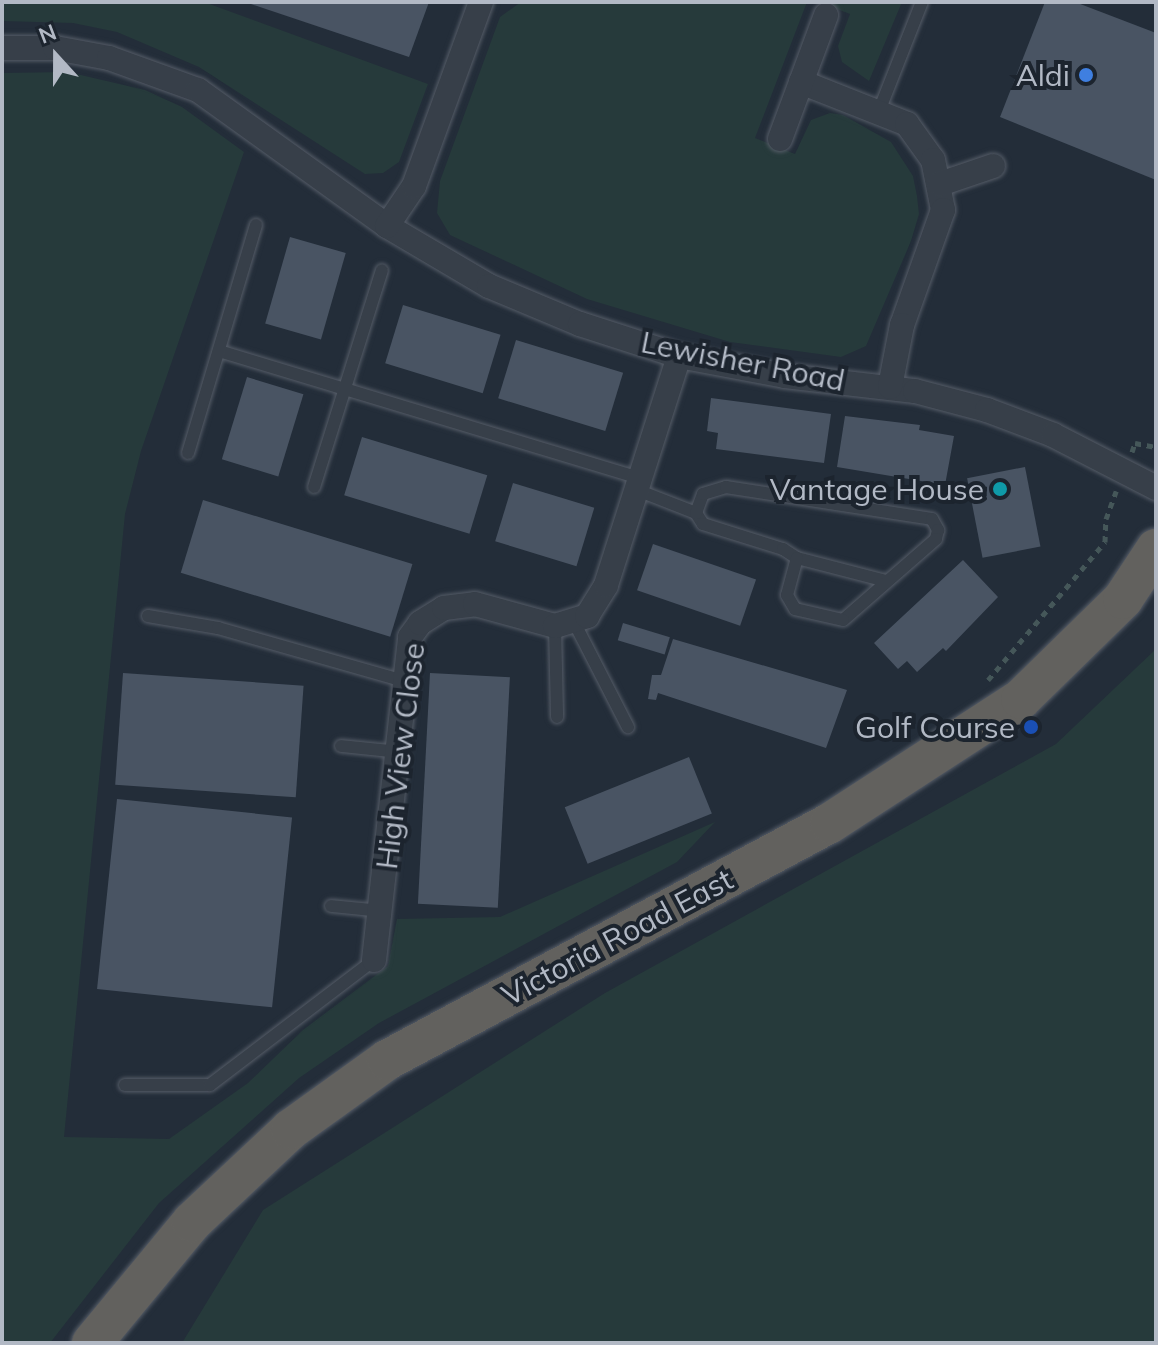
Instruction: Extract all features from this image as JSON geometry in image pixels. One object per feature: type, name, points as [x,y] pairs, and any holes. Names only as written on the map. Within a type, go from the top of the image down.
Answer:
[{"type":"highway","name":"Victoria Road East","points":[[92,1343],[192,1222],[291,1129],[387,1060],[830,823],[1021,699],[1123,599],[1156,549]]},
{"type":"street","points":[[387,226],[414,186],[481,2]]},
{"type":"street","points":[[780,139],[826,15]]},
{"type":"street","name":"Lewisher Road","points":[[2,48],[55,48],[109,58],[198,90],[387,226],[489,286],[580,324],[679,356],[785,376],[890,387],[987,410],[1053,435],[1156,488]]},
{"type":"street","points":[[801,82],[907,124],[922,140],[940,184],[943,210],[938,237],[902,325],[890,387]]},
{"type":"street","points":[[940,184],[993,166]]},
{"type":"street","points":[[565,625],[587,616],[606,585],[679,356]]},
{"type":"street","name":"High View Close","points":[[374,960],[410,637],[420,623],[444,608],[475,604],[565,625]]},
{"type":"lane","points":[[879,111],[922,2]]},
{"type":"lane","points":[[188,453],[256,225]]},
{"type":"lane","points":[[314,487],[382,270]]},
{"type":"lane","points":[[219,351],[638,484],[696,513],[703,524],[783,549],[797,558],[886,581]]},
{"type":"lane","points":[[696,513],[703,494],[726,487],[932,519],[936,539],[843,620],[795,609],[787,595],[797,558]]},
{"type":"lane","points":[[148,616],[218,628],[407,682]]},
{"type":"lane","points":[[557,717],[565,625]]},
{"type":"lane","points":[[565,625],[628,727]]},
{"type":"lane","points":[[341,746],[399,752]]},
{"type":"lane","points":[[331,906],[381,911]]},
{"type":"lane","points":[[125,1085],[210,1085],[374,960]]},
{"type":"green space","points":[[2,2],[204,2],[428,84],[399,162],[383,173],[365,174],[199,67],[117,32],[73,23],[2,21]]},
{"type":"green space","points":[[521,2],[807,2],[755,138],[795,154],[811,120],[830,113],[843,115],[891,142],[913,176],[917,196],[919,214],[911,241],[866,346],[841,357],[730,342],[587,299],[450,235],[437,213],[440,181],[500,17]]},
{"type":"green space","points":[[819,2],[902,2],[869,81],[842,62],[838,46],[850,14]]},
{"type":"green space","points":[[68,72],[145,90],[182,107],[244,152],[141,451],[125,514],[64,1137],[169,1139],[248,1083],[303,1030],[388,966],[397,919],[500,917],[715,822],[677,862],[379,1023],[299,1078],[159,1203],[50,1343],[2,1343],[2,73]]},
{"type":"green space","points":[[1156,649],[1156,1343],[182,1343],[263,1210],[605,993],[1056,744]]},
{"type":"building","points":[[245,2],[429,2],[409,57]]},
{"type":"building","name":"Aldi","points":[[1045,2],[1075,2],[1156,33],[1156,180],[1000,117]]},
{"type":"building","points":[[290,237],[346,253],[321,340],[265,324]]},
{"type":"building","points":[[403,305],[501,335],[483,393],[385,363]]},
{"type":"building","points":[[516,340],[623,373],[605,431],[498,398]]},
{"type":"building","points":[[247,377],[303,394],[278,476],[222,459]]},
{"type":"building","points":[[711,398],[831,414],[824,463],[716,449],[718,433],[707,431]]},
{"type":"building","points":[[845,416],[920,425],[919,430],[954,436],[945,485],[837,467]]},
{"type":"building","points":[[362,437],[487,475],[469,534],[344,495]]},
{"type":"building","points":[[1025,467],[1040,547],[983,558],[967,478]]},
{"type":"building","points":[[513,483],[594,508],[576,566],[495,541]]},
{"type":"building","points":[[203,500],[412,564],[390,637],[181,573]]},
{"type":"building","points":[[653,544],[756,579],[740,626],[637,590]]},
{"type":"building","points":[[963,560],[998,597],[946,651],[943,648],[917,672],[907,661],[898,669],[874,643]]},
{"type":"building","points":[[623,623],[670,637],[665,655],[618,640]]},
{"type":"building","points":[[673,639],[847,690],[826,748],[658,693],[656,700],[648,699],[652,675],[661,675]]},
{"type":"building","points":[[123,673],[304,686],[296,797],[115,785]]},
{"type":"building","points":[[430,673],[510,677],[498,908],[418,904]]},
{"type":"building","points":[[689,757],[712,814],[588,864],[565,807]]},
{"type":"building","points":[[117,799],[292,817],[272,1007],[97,989]]},
{"type":"place","name":"Aldi","points":[[1086,75]]},
{"type":"place","name":"Vantage House","points":[[1000,489]]},
{"type":"place","name":"Golf Course","points":[[1031,727]]}]
